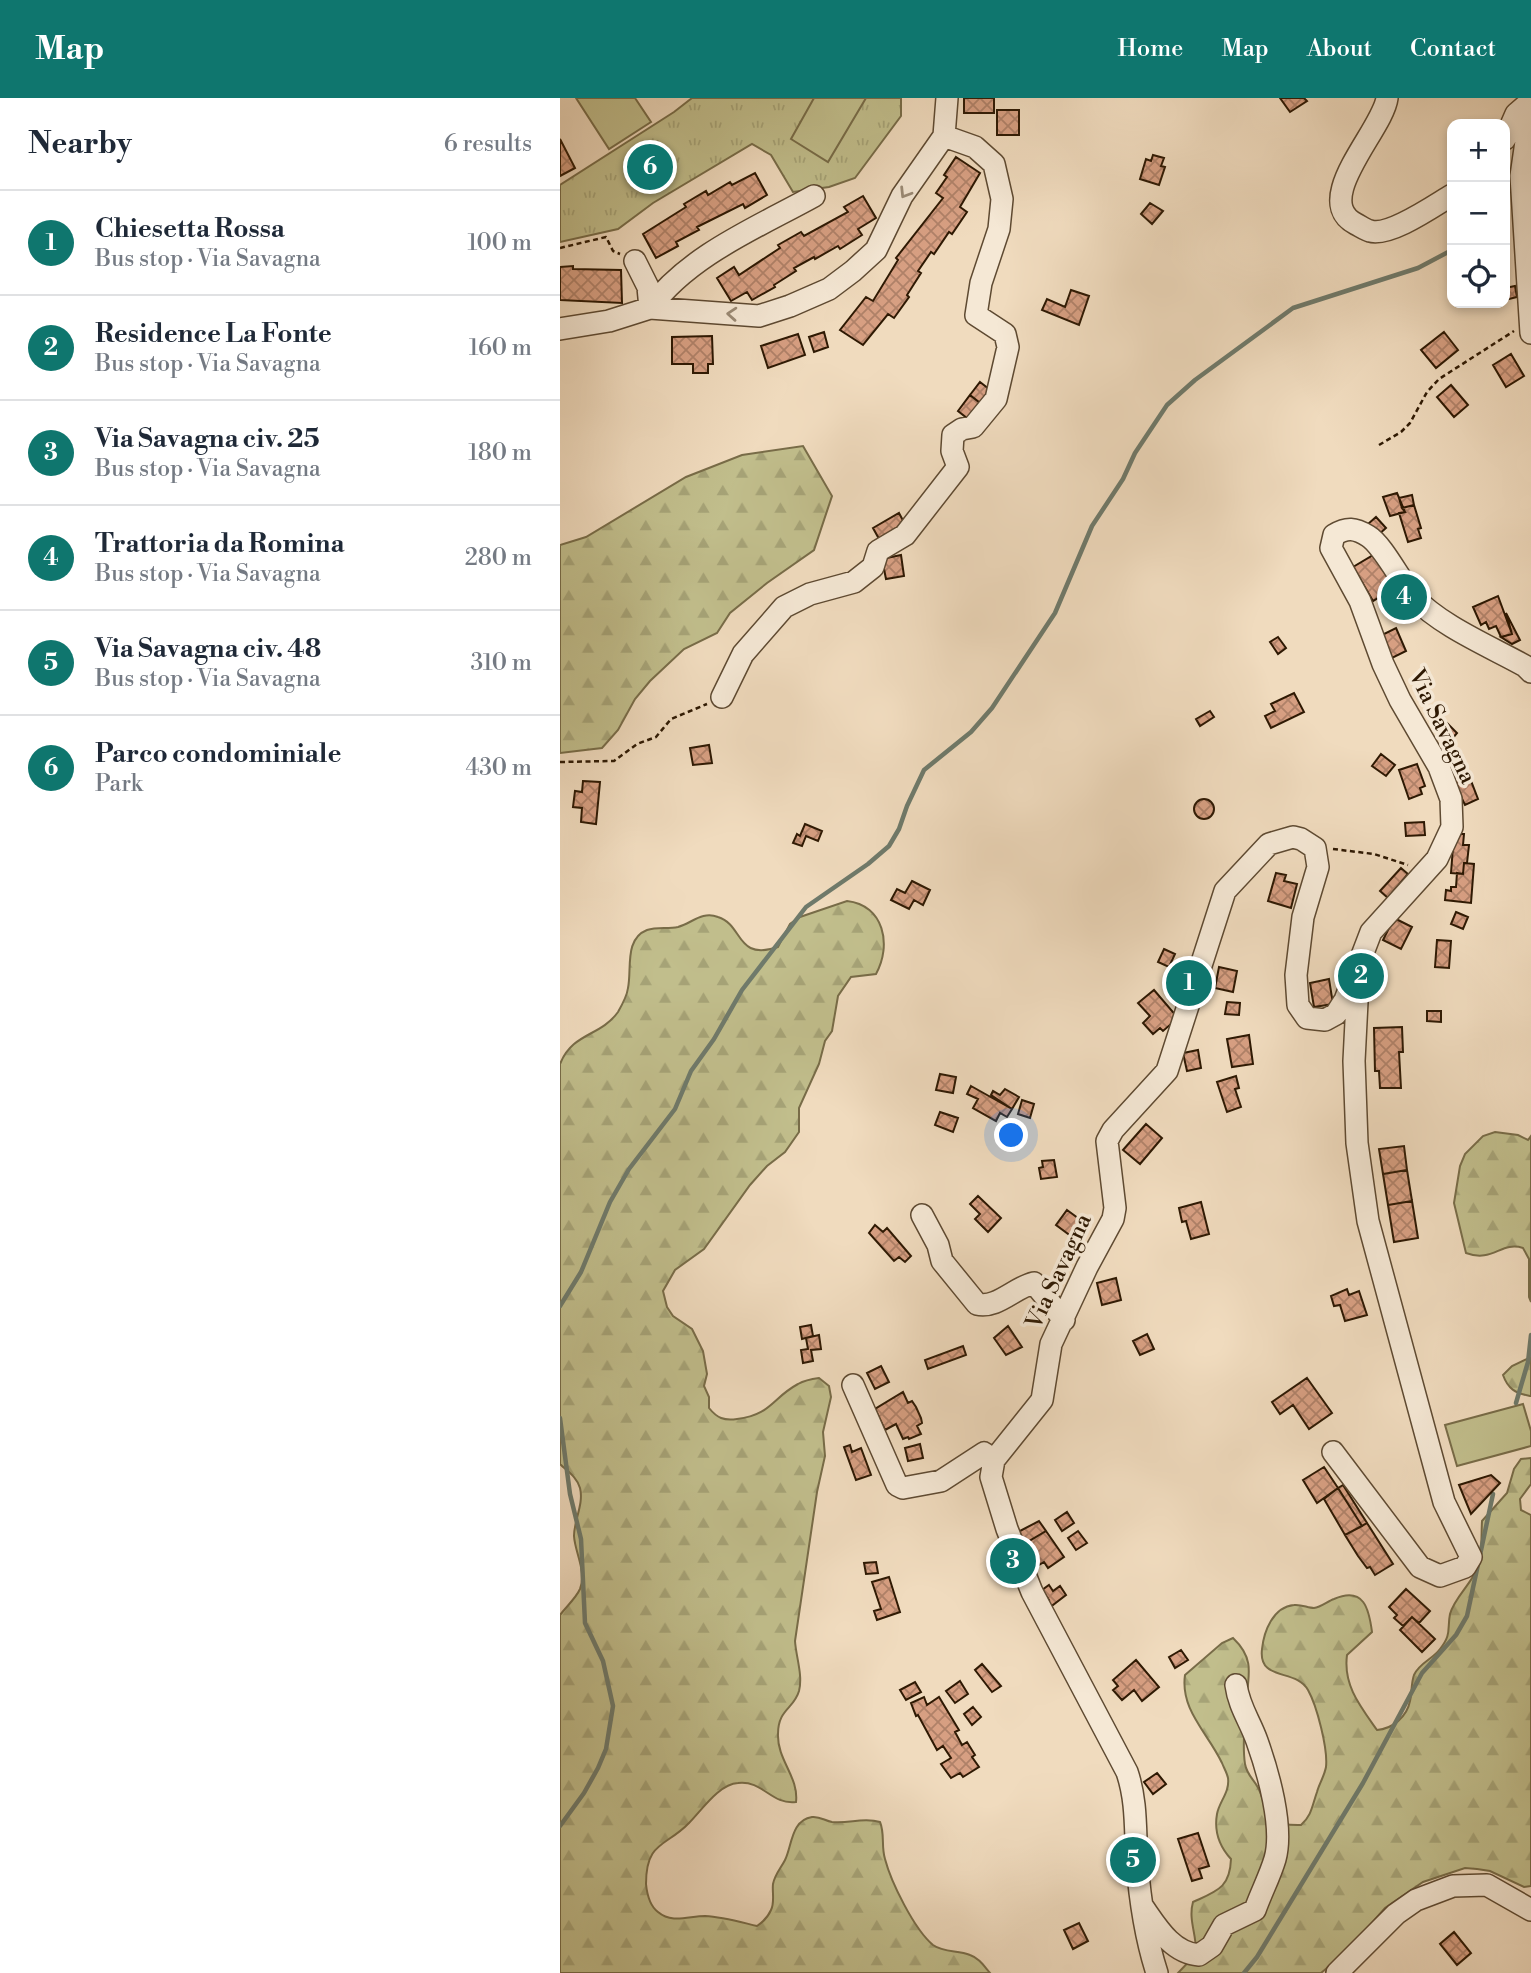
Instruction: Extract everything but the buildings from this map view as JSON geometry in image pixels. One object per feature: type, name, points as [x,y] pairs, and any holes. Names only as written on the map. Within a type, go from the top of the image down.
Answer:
[{"type":"street","points":[[560,329],[609,321],[650,308],[759,316],[828,289],[876,250],[902,196],[944,136],[947,98]]},
{"type":"street","points":[[1388,98],[1386,108],[1340,192],[1341,208],[1347,219],[1372,233],[1393,229],[1447,198]]},
{"type":"street","points":[[1510,128],[1516,114],[1531,101]]},
{"type":"street","points":[[1524,331],[1521,176],[1531,107]]},
{"type":"street","points":[[722,698],[743,654],[784,607],[810,594],[854,582],[873,567],[878,551],[905,535],[958,467],[952,451],[953,435],[962,429],[973,427],[996,398],[1007,347],[1005,334],[976,315],[981,283],[999,229],[1002,199],[994,164],[975,146],[944,136]]},
{"type":"street","points":[[650,308],[662,292],[685,272],[716,251],[814,196]]},
{"type":"street","points":[[635,261],[648,287],[650,308]]},
{"type":"street","name":"Via Savagna","points":[[994,1460],[1042,1400],[1051,1344],[1113,1219],[1115,1208],[1107,1141],[1167,1071],[1225,891],[1269,844],[1293,837],[1315,848],[1318,867],[1303,917],[1296,975],[1298,1005],[1307,1018],[1325,1020],[1336,1014],[1345,1000],[1371,932],[1437,859],[1451,827],[1451,799],[1439,767],[1400,700],[1360,601],[1336,561],[1331,548],[1334,535],[1354,528],[1371,537],[1414,597],[1433,615],[1525,666],[1531,672]]},
{"type":"street","points":[[1333,1452],[1420,1567],[1440,1576],[1465,1567],[1471,1557],[1444,1502],[1368,1221],[1357,1143],[1354,1074],[1359,965]]},
{"type":"street","points":[[922,1215],[938,1245],[942,1261],[977,1304],[992,1304],[1034,1283],[1064,1320]]},
{"type":"street","points":[[853,1385],[897,1485],[903,1488],[941,1481],[984,1453],[994,1460],[992,1477],[1007,1529],[1032,1592],[1130,1781],[1135,1803],[1140,1902],[1157,1973]]},
{"type":"street","points":[[1140,1902],[1165,1937],[1186,1953],[1199,1955],[1212,1946],[1224,1925],[1255,1910],[1276,1856],[1276,1826],[1266,1767],[1238,1701],[1237,1685]]},
{"type":"street","points":[[1337,1973],[1396,1914],[1416,1900],[1454,1886],[1487,1885],[1531,1910]]},
{"type":"path","points":[[560,248],[606,237],[613,251],[635,261]]},
{"type":"path","points":[[1378,445],[1401,432],[1410,423],[1427,392],[1439,379],[1524,331]]},
{"type":"path","points":[[560,762],[614,761],[637,744],[656,737],[671,719],[722,698]]},
{"type":"path","points":[[1315,848],[1318,846],[1343,852],[1374,854],[1412,866],[1422,875]]},
{"type":"green space","points":[[576,98],[635,98],[651,122],[609,149]]},
{"type":"green space","points":[[692,98],[901,98],[901,116],[855,178],[829,187],[793,192],[771,155],[752,144],[653,203],[618,229],[560,242],[560,185]]},
{"type":"green space","points":[[814,98],[866,98],[828,162],[791,139]]},
{"type":"green space","points":[[803,446],[832,496],[814,550],[730,613],[717,633],[684,649],[635,699],[618,730],[602,748],[560,753],[560,545],[586,537],[686,477],[742,455]]},
{"type":"green space","points":[[847,901],[860,904],[869,910],[877,918],[881,928],[883,951],[876,974],[851,977],[838,996],[832,1031],[825,1041],[819,1064],[799,1108],[799,1132],[785,1152],[767,1166],[750,1185],[704,1249],[675,1270],[663,1291],[667,1307],[673,1316],[692,1329],[703,1351],[707,1374],[704,1386],[709,1397],[709,1408],[718,1416],[732,1420],[757,1414],[789,1389],[808,1380],[819,1378],[829,1386],[831,1397],[823,1432],[825,1456],[817,1492],[795,1641],[800,1685],[797,1697],[783,1714],[778,1734],[781,1752],[794,1784],[796,1802],[780,1800],[747,1783],[731,1784],[724,1788],[711,1798],[681,1831],[654,1852],[649,1860],[646,1888],[653,1907],[663,1916],[712,1917],[757,1926],[771,1910],[774,1880],[800,1823],[812,1817],[832,1822],[880,1822],[888,1869],[918,1928],[933,1945],[973,1956],[990,1973],[560,1973],[560,1615],[578,1592],[582,1576],[574,1536],[581,1500],[580,1488],[574,1477],[560,1464],[560,1064],[572,1046],[603,1026],[618,1012],[627,991],[632,947],[640,934],[647,930],[678,927],[707,915],[726,921],[747,946],[764,950],[778,947],[790,924],[800,917]]},
{"type":"green space","points":[[1495,1132],[1518,1135],[1528,1140],[1531,1136],[1531,1302],[1529,1259],[1523,1248],[1509,1247],[1483,1255],[1466,1253],[1454,1203],[1460,1166],[1465,1154],[1483,1136]]},
{"type":"green space","points":[[1531,1357],[1530,1396],[1513,1390],[1503,1375],[1512,1366]]},
{"type":"green space","points":[[1523,1404],[1531,1431],[1531,1446],[1457,1466],[1445,1425]]},
{"type":"green space","points":[[1531,1458],[1531,1484],[1520,1499],[1521,1510],[1531,1515],[1531,1886],[1524,1887],[1490,1871],[1465,1868],[1423,1882],[1385,1908],[1346,1952],[1321,1973],[1178,1973],[1196,1954],[1193,1902],[1221,1887],[1228,1876],[1231,1859],[1221,1844],[1216,1827],[1228,1776],[1191,1710],[1185,1688],[1185,1675],[1222,1643],[1233,1638],[1244,1651],[1249,1670],[1244,1738],[1246,1768],[1273,1818],[1284,1824],[1301,1825],[1310,1814],[1326,1767],[1324,1739],[1308,1690],[1295,1679],[1272,1671],[1262,1659],[1263,1642],[1271,1621],[1280,1610],[1287,1607],[1297,1605],[1314,1608],[1352,1595],[1363,1602],[1367,1608],[1372,1632],[1347,1655],[1350,1686],[1377,1730],[1393,1725],[1408,1707],[1416,1671],[1444,1644],[1452,1609],[1478,1567],[1482,1521],[1507,1493],[1514,1469],[1521,1459]]},
{"type":"waterway","points":[[560,1306],[581,1272],[610,1202],[629,1169],[675,1109],[691,1071],[714,1039],[742,990],[806,907],[889,846],[924,770],[971,732],[992,708],[1055,613],[1092,526],[1167,405],[1195,380],[1293,308],[1418,268],[1447,253]]},
{"type":"waterway","points":[[1516,1403],[1528,1362],[1531,1335]]},
{"type":"waterway","points":[[560,1418],[570,1494],[581,1539],[585,1623],[603,1661],[613,1706],[606,1749],[598,1768],[560,1826]]},
{"type":"waterway","points":[[1244,1973],[1257,1957],[1363,1783],[1422,1673],[1456,1635],[1467,1616],[1493,1494]]},
{"type":"place","name":"Parco condominiale","points":[[650,167]]},
{"type":"place","name":"Trattoria da Romina","points":[[1404,597]]},
{"type":"place","name":"Residence La Fonte","points":[[1361,976]]},
{"type":"place","name":"Chiesetta Rossa","points":[[1189,983]]},
{"type":"place","name":"Via Savagna civ. 25","points":[[1013,1561]]},
{"type":"place","name":"Via Savagna civ. 48","points":[[1133,1860]]}]
